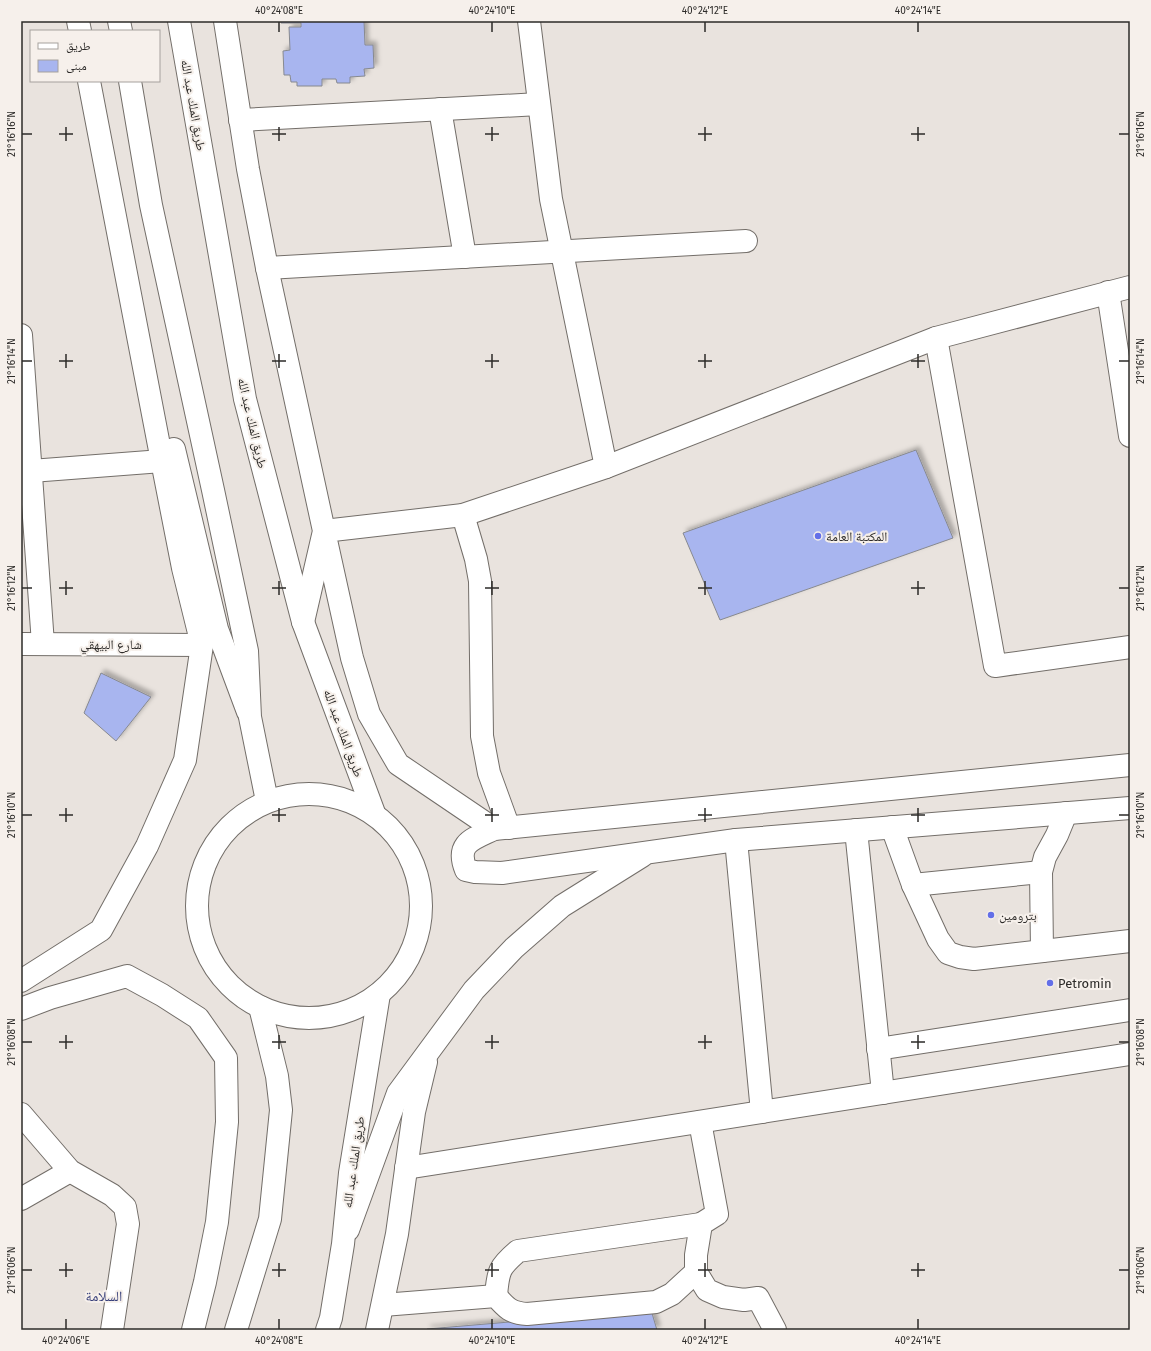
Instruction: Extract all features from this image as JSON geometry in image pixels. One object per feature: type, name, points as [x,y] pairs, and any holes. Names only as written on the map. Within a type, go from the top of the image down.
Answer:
[{"type":"street","name":"طريق الملك عبد الله","points":[[179,21],[245,399],[303,622],[374,813]]},
{"type":"street","points":[[225,21],[248,169],[267,268],[352,658],[369,714],[398,764],[501,829]]},
{"type":"street","points":[[529,21],[551,199],[606,467]]},
{"type":"street","points":[[21,981],[100,930],[147,846],[185,760],[202,645],[183,568],[90,82]]},
{"type":"street","points":[[130,82],[151,205],[247,651],[250,717],[267,801]]},
{"type":"street","points":[[240,120],[539,104]]},
{"type":"street","points":[[440,109],[465,257]]},
{"type":"street","points":[[267,268],[746,241]]},
{"type":"street","points":[[324,531],[463,515],[606,467],[936,338],[1130,287]]},
{"type":"street","points":[[1108,292],[1130,436]]},
{"type":"street","points":[[21,335],[43,644]]},
{"type":"street","points":[[936,338],[995,666],[1130,647]]},
{"type":"street","points":[[140,343],[174,448],[217,629],[250,717]]},
{"type":"street","points":[[31,471],[162,461]]},
{"type":"street","points":[[463,515],[476,559],[480,581],[482,736],[501,829]]},
{"type":"street","points":[[303,622],[324,531]]},
{"type":"street","name":"شارع البيهقي","points":[[21,644],[202,645]]},
{"type":"street","points":[[1130,765],[501,829],[470,840],[463,849],[462,860],[466,870],[475,872],[502,873],[736,840],[892,826],[1130,808]]},
{"type":"street","points":[[294,794],[322,794],[349,800],[374,813],[399,837],[416,868],[422,902],[418,937],[403,968],[379,994],[352,1010],[321,1018],[290,1016],[260,1007],[236,991],[216,970],[203,944],[197,916],[198,888],[206,860],[221,835],[242,816],[267,801],[294,794]]},
{"type":"street","points":[[1042,951],[1041,872],[1045,857],[1057,835],[1066,813]]},
{"type":"street","points":[[892,826],[913,885],[938,939],[948,953],[974,959],[1130,941]]},
{"type":"street","points":[[856,830],[883,1093]]},
{"type":"street","points":[[736,840],[762,1112]]},
{"type":"street","points":[[343,1244],[398,1093],[474,990],[514,948],[562,906],[647,853]]},
{"type":"street","points":[[913,885],[1041,872]]},
{"type":"street","points":[[21,1009],[50,998],[127,976],[162,995],[198,1018],[226,1058],[227,1122],[217,1222],[205,1282],[193,1330]]},
{"type":"street","name":"طريق الملك عبد الله","points":[[327,1330],[331,1318],[343,1244],[350,1173],[379,994]]},
{"type":"street","points":[[236,1330],[270,1219],[281,1110],[277,1076],[260,1007]]},
{"type":"street","points":[[878,1049],[1130,1010]]},
{"type":"street","points":[[377,1330],[397,1234],[414,1112],[428,1051]]},
{"type":"street","points":[[406,1168],[1130,1054]]},
{"type":"street","points":[[21,1114],[70,1171],[112,1195],[125,1207],[128,1224],[112,1330]]},
{"type":"street","points":[[696,1272],[672,1294],[656,1302],[527,1314],[515,1313],[504,1306],[496,1296],[498,1276],[506,1261],[518,1250],[702,1224],[717,1214],[700,1122]]},
{"type":"street","points":[[21,1199],[70,1171]]},
{"type":"street","points":[[702,1224],[696,1255],[696,1272],[707,1290],[723,1297],[744,1300],[758,1298],[776,1330]]},
{"type":"street","points":[[383,1304],[496,1296]]},
{"type":"building","points":[[281,21],[364,21],[365,45],[373,45],[374,68],[364,69],[365,76],[350,77],[350,83],[337,83],[336,79],[322,79],[322,86],[297,86],[297,82],[291,82],[290,75],[284,75],[283,51],[290,50],[289,27],[301,27],[301,23],[281,23]]},
{"type":"building","name":"المكتبة العامة","points":[[916,450],[953,538],[720,620],[683,533]]},
{"type":"building","points":[[101,673],[151,697],[116,741],[84,713]]},
{"type":"building","points":[[651,1310],[657,1330],[427,1330],[427,1329]]},
{"type":"place","name":"المكتبة العامة","points":[[818,536]]},
{"type":"place","name":"بترومين","points":[[991,915]]},
{"type":"place","name":"Petromin","points":[[1050,983]]},
{"type":"district","name":"السلامة","points":[[104,1296]]}]
